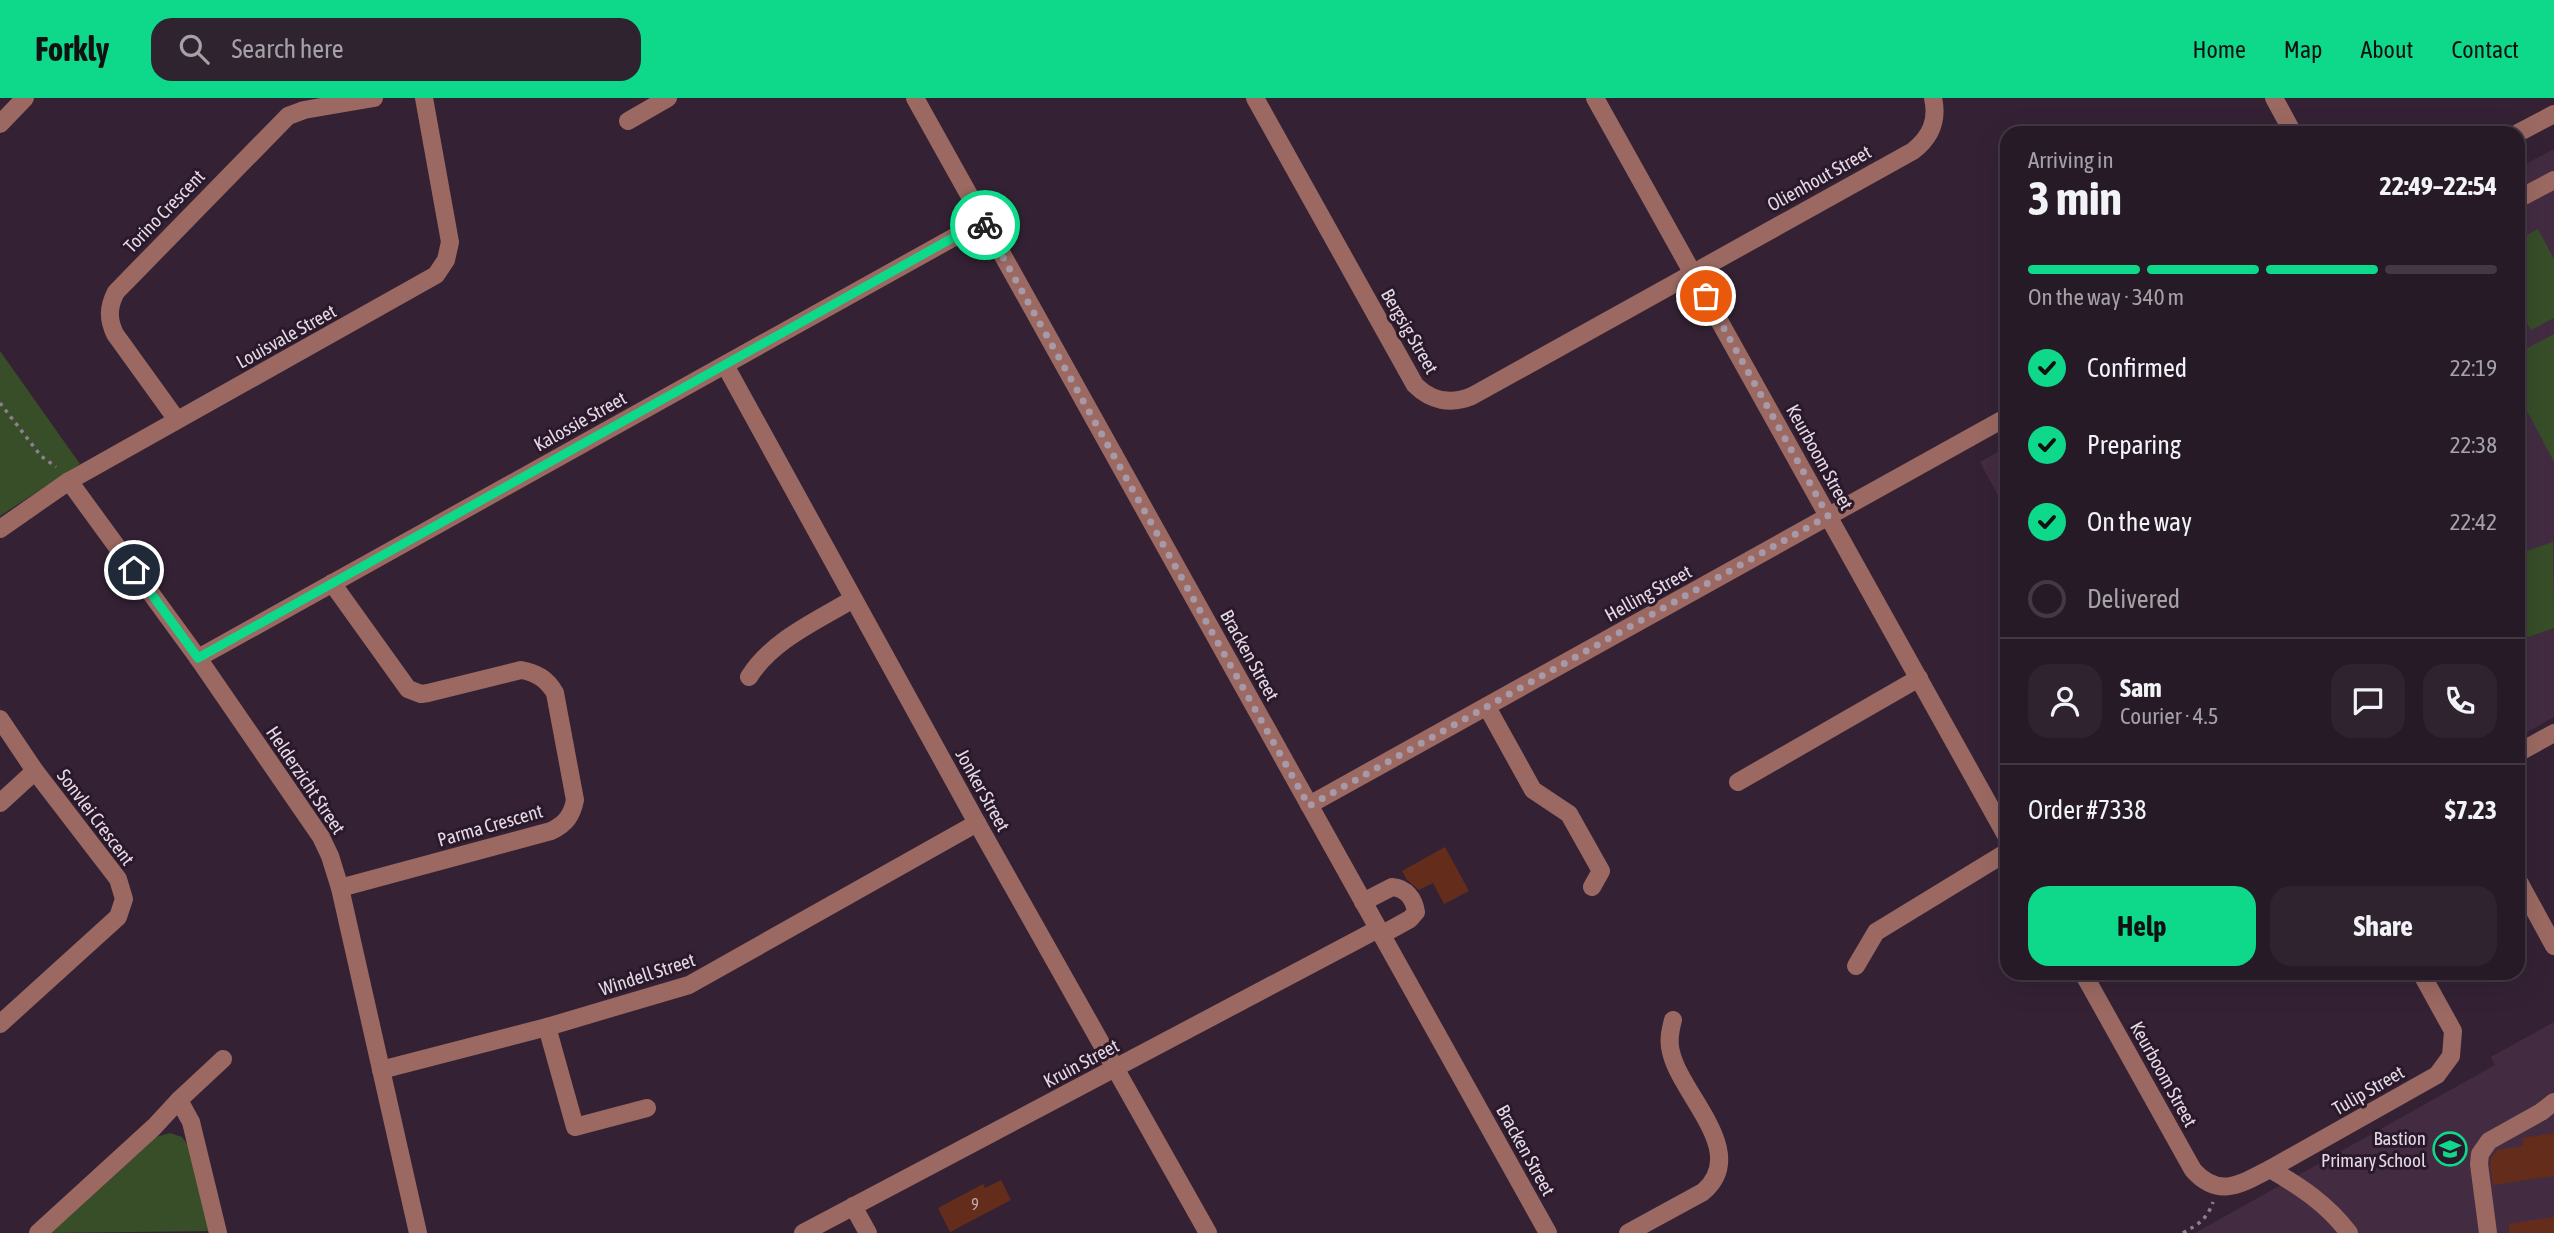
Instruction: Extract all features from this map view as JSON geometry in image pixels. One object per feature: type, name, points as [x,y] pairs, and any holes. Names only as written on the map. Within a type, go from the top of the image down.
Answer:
[{"type":"street","points":[[0,124],[25,98]]},
{"type":"street","name":"Torino Crescent","points":[[177,420],[115,334],[109,308],[116,292],[288,116],[304,110],[374,98]]},
{"type":"street","name":"Louisvale Street","points":[[0,529],[65,477],[177,420],[428,281],[442,268],[449,251],[449,233],[424,98]]},
{"type":"street","points":[[628,121],[668,98]]},
{"type":"street","name":"Bracken Street","points":[[915,98],[1548,1233]]},
{"type":"street","name":"Bergsig Street","points":[[1255,98],[1415,385],[1436,399],[1454,401],[1472,396],[1692,272]]},
{"type":"street","name":"Keurboom Street","points":[[1595,98],[2000,824]]},
{"type":"street","name":"Olienhout Street","points":[[1692,272],[1913,151],[1928,137],[1933,127],[1933,98]]},
{"type":"street","points":[[2274,98],[2289,126]]},
{"type":"street","points":[[2525,129],[2554,114]]},
{"type":"street","points":[[2525,196],[2553,183]]},
{"type":"street","name":"Kalossie Street","points":[[198,658],[983,221]]},
{"type":"street","name":"Jonker Street","points":[[724,365],[1208,1233]]},
{"type":"street","name":"Helling Street","points":[[1309,806],[2000,421]]},
{"type":"street","name":"Helderzicht Street","points":[[65,477],[198,658],[321,837],[330,856],[340,888],[418,1233]]},
{"type":"street","name":"Parma Crescent","points":[[332,583],[408,689],[421,694],[428,693],[522,670],[545,680],[555,693],[575,800],[570,816],[551,831],[340,888]]},
{"type":"street","points":[[749,677],[762,658],[774,648],[853,599]]},
{"type":"street","points":[[1738,782],[1919,678]]},
{"type":"street","points":[[1488,707],[1533,790],[1569,814],[1601,872],[1592,887]]},
{"type":"street","name":"Sonvlei Crescent","points":[[0,719],[118,879],[124,899],[118,917],[0,1024]]},
{"type":"street","points":[[2525,749],[2554,733]]},
{"type":"street","points":[[0,803],[36,771]]},
{"type":"street","name":"Windell Street","points":[[381,1070],[547,1027],[672,991],[707,977],[977,823]]},
{"type":"street","points":[[1856,966],[1876,932],[2000,856]]},
{"type":"street","name":"Kruin Street","points":[[803,1233],[1117,1067],[1410,919],[1416,912],[1406,892],[1397,887],[1363,902]]},
{"type":"street","points":[[2525,893],[2554,946]]},
{"type":"street","name":"Keurboom Street","points":[[2087,980],[2193,1170],[2200,1178],[2217,1186]]},
{"type":"street","name":"Tulip Street","points":[[2217,1186],[2242,1184],[2437,1075],[2452,1056],[2452,1031],[2425,980]]},
{"type":"street","points":[[1628,1233],[1703,1192],[1711,1185],[1720,1166],[1718,1144],[1671,1054],[1670,1031],[1673,1020]]},
{"type":"street","points":[[547,1027],[575,1126],[647,1108]]},
{"type":"street","points":[[38,1233],[154,1127],[223,1059]]},
{"type":"street","points":[[179,1100],[191,1122],[218,1233]]},
{"type":"street","points":[[2488,1233],[2479,1164],[2483,1147],[2554,1102]]},
{"type":"street","points":[[2270,1169],[2318,1199],[2336,1215],[2349,1233]]},
{"type":"street","points":[[853,1206],[868,1233]]},
{"type":"path","points":[[0,403],[41,456],[53,463],[65,477]]},
{"type":"path","points":[[2183,1233],[2203,1222]]},
{"type":"shaded area","points":[[2554,149],[2554,717],[2525,733],[2525,164]]},
{"type":"shaded area","points":[[2000,451],[2000,499],[1980,462]]},
{"type":"shaded area","name":"Bastion Primary School","points":[[2554,1022],[2554,1233],[2195,1233],[2495,1065],[2491,1057]]},
{"type":"green space","points":[[2538,229],[2554,259],[2554,318],[2531,330],[2525,319],[2525,236]]},
{"type":"green space","points":[[2554,334],[2554,462],[2525,407],[2525,349]]},
{"type":"green space","points":[[0,351],[80,464],[0,516]]},
{"type":"green space","points":[[2553,542],[2554,628],[2528,637],[2525,628],[2525,552]]},
{"type":"green space","points":[[170,1133],[182,1137],[188,1145],[209,1231],[51,1233],[156,1137]]},
{"type":"building","points":[[1445,847],[1469,891],[1444,904],[1433,883],[1419,890],[1407,880],[1402,871]]},
{"type":"building","points":[[2554,1133],[2554,1176],[2493,1185],[2490,1164],[2497,1150],[2523,1146],[2522,1138]]},
{"type":"building","points":[[1001,1180],[1011,1200],[950,1232],[938,1208],[983,1184],[985,1188]]},
{"type":"building","points":[[2554,1217],[2554,1233],[2509,1233],[2509,1224]]},
{"type":"way so far","points":[[985,225],[1309,806],[1828,516],[1706,296]]},
{"type":"place","name":"Bastion Primary School","points":[[2450,1149]]},
{"type":"route","points":[[134,570],[198,658],[983,221],[985,225]]}]
